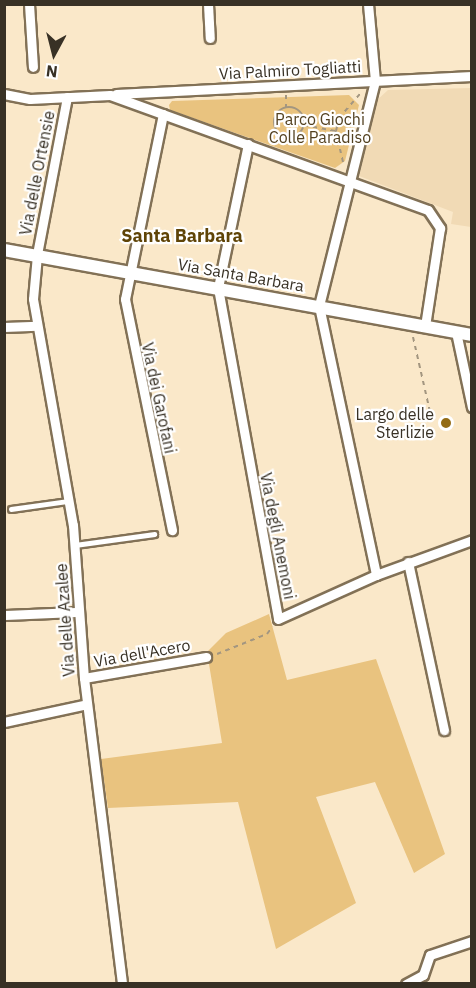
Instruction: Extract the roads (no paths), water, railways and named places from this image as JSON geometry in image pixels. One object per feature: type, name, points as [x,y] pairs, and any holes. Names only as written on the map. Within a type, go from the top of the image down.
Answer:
[{"type":"street","points":[[29,4],[33,67]]},
{"type":"street","points":[[208,4],[210,38]]},
{"type":"street","points":[[368,4],[375,81],[319,306],[376,575]]},
{"type":"street","name":"Via Palmiro Togliatti","points":[[4,94],[30,99],[471,76]]},
{"type":"street","points":[[111,95],[423,208],[436,219],[439,234],[425,326]]},
{"type":"street","name":"Via delle Ortensie","points":[[37,255],[67,97]]},
{"type":"street","name":"Via dei Garofani","points":[[163,114],[129,271],[126,313],[171,530]]},
{"type":"street","points":[[218,288],[248,144]]},
{"type":"street","name":"Via Santa Barbara","points":[[4,250],[471,334]]},
{"type":"street","name":"Via delle Azalee","points":[[37,255],[33,299],[75,545],[77,612],[84,678],[122,984]]},
{"type":"street","name":"Via degli Anemoni","points":[[218,288],[278,619],[376,575],[471,540]]},
{"type":"street","points":[[4,327],[37,326]]},
{"type":"street","points":[[456,332],[471,407]]},
{"type":"street","points":[[408,562],[444,730]]},
{"type":"street","points":[[4,615],[77,612]]},
{"type":"street","name":"Via dell'Acero","points":[[84,678],[206,657]]},
{"type":"street","points":[[4,722],[87,704]]},
{"type":"street","points":[[406,984],[423,975],[430,955],[471,941]]},
{"type":"lane","points":[[11,509],[69,501]]},
{"type":"lane","points":[[75,545],[154,534]]},
{"type":"place","name":"Largo delle Sterlizie","points":[[446,423]]},
{"type":"district","name":"Santa Barbara","points":[[182,236]]},
{"type":"park label","name":"Parco Giochi Colle Paradiso","points":[[320,128]]}]
